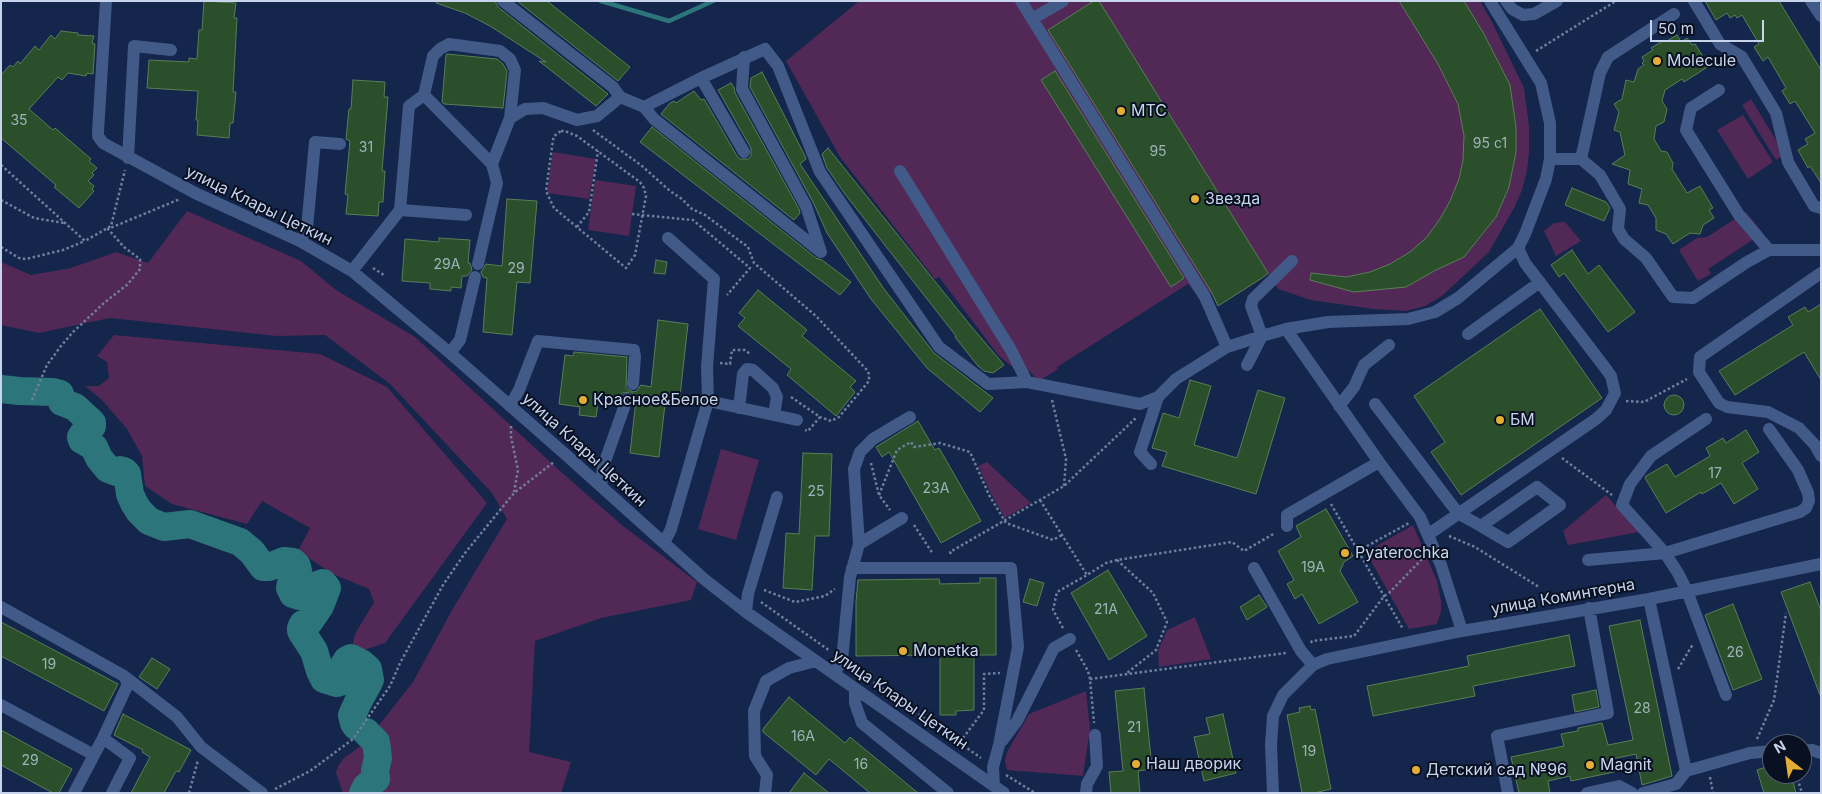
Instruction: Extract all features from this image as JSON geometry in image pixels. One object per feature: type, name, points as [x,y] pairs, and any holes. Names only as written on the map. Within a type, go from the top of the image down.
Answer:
[{"type":"street","name":"улица Клары Цеткин","points":[[106,1],[98,136],[106,146],[195,193],[300,241],[352,271],[510,406],[704,578],[746,612],[999,789]]},
{"type":"street","points":[[503,1],[613,87],[620,96],[644,107],[654,119],[821,252],[806,206],[742,90],[744,57]]},
{"type":"street","points":[[1020,1],[1205,296],[1227,347]]},
{"type":"street","points":[[1032,19],[1044,10],[1063,1]]},
{"type":"street","points":[[644,107],[744,57],[765,49],[778,66],[820,172],[939,347],[988,384],[1027,382],[1140,404],[1158,397],[1176,379],[1227,347],[1262,336],[1286,329],[1328,322],[1408,319],[1435,312],[1458,298],[1518,248],[1546,178],[1550,159],[1550,123],[1541,83],[1490,1]]},
{"type":"street","points":[[1506,1],[1512,9],[1523,15],[1534,14],[1557,1]]},
{"type":"street","points":[[1694,1],[1720,44],[1742,57],[1776,113],[1788,162],[1814,206],[1821,208]]},
{"type":"street","points":[[1811,1],[1821,16]]},
{"type":"street","points":[[1581,160],[1600,73],[1608,57],[1674,14]]},
{"type":"street","points":[[352,271],[400,210],[409,106],[424,95],[433,56],[449,44],[500,51],[510,58],[514,70],[510,118],[492,164]]},
{"type":"street","points":[[128,158],[134,46],[171,50]]},
{"type":"street","points":[[701,78],[744,152]]},
{"type":"street","points":[[1720,90],[1691,108],[1686,130],[1739,215],[1769,250]]},
{"type":"street","points":[[424,95],[492,164],[497,183],[478,264]]},
{"type":"street","points":[[510,118],[525,109],[544,108],[577,120],[597,116],[620,96]]},
{"type":"street","points":[[300,241],[307,228],[316,142],[340,144]]},
{"type":"street","points":[[1550,159],[1581,160],[1600,175],[1620,208],[1618,229],[1624,239],[1646,258],[1673,297],[1693,298],[1747,262],[1769,250],[1821,250]]},
{"type":"street","points":[[900,171],[1011,350],[1027,382]]},
{"type":"street","points":[[400,210],[466,215]]},
{"type":"street","points":[[664,543],[671,529],[708,401],[706,368],[714,278],[668,238]]},
{"type":"street","points":[[1432,532],[1606,410],[1615,392],[1611,376],[1525,263],[1518,248]]},
{"type":"street","points":[[1247,365],[1262,336],[1251,306],[1253,299],[1292,261]]},
{"type":"street","points":[[1821,273],[1700,357],[1699,372],[1718,403],[1728,407],[1768,412],[1799,428],[1818,442],[1821,456]]},
{"type":"street","points":[[450,354],[460,340],[475,277]]},
{"type":"street","points":[[1468,334],[1540,282]]},
{"type":"street","points":[[1286,329],[1379,462],[1432,532],[1462,631]]},
{"type":"street","points":[[510,406],[519,390],[538,341],[634,350],[633,384]]},
{"type":"street","points":[[1339,406],[1354,387],[1364,365],[1389,345]]},
{"type":"street","points":[[739,408],[743,374],[747,369],[753,370],[773,388],[777,397],[774,415]]},
{"type":"street","points":[[1151,464],[1140,452],[1158,397]]},
{"type":"street","points":[[600,486],[603,467],[628,399]]},
{"type":"street","points":[[708,401],[797,420]]},
{"type":"street","points":[[1375,404],[1459,514],[1508,542],[1560,505],[1537,487],[1481,526]]},
{"type":"street","points":[[834,674],[842,660],[851,573],[859,544],[854,469],[860,452],[873,439],[910,417]]},
{"type":"street","points":[[1706,420],[1652,456],[1630,484],[1622,505],[1665,552],[1687,591],[1726,695]]},
{"type":"street","points":[[1588,560],[1665,552],[1800,512],[1806,508],[1809,501],[1808,493],[1798,470],[1769,429]]},
{"type":"street","points":[[1287,526],[1287,516],[1379,462]]},
{"type":"street","points":[[746,612],[777,497]]},
{"type":"street","points":[[859,544],[902,518]]},
{"type":"street","name":"улица Коминтерна","points":[[1312,665],[1328,659],[1462,631],[1649,599],[1821,564]]},
{"type":"street","points":[[851,573],[953,568],[1011,568],[1018,647],[993,767],[999,789]]},
{"type":"street","points":[[1254,568],[1301,651],[1312,665],[1283,695],[1273,716],[1271,745],[1273,793]]},
{"type":"street","points":[[1649,599],[1686,771]]},
{"type":"street","points":[[1,607],[124,676],[177,717],[201,747],[267,791]]},
{"type":"street","points":[[1508,793],[1497,736],[1608,713],[1589,608]]},
{"type":"street","points":[[999,745],[1017,721],[1054,648],[1070,639]]},
{"type":"street","points":[[765,793],[767,775],[755,756],[754,710],[766,681],[789,668],[816,661]]},
{"type":"street","points":[[74,793],[103,738],[128,684],[124,676]]},
{"type":"street","points":[[855,689],[855,702],[862,724],[948,793]]},
{"type":"street","points":[[1,705],[94,756]]},
{"type":"street","points":[[1086,793],[1087,784],[1097,766],[1095,735]]},
{"type":"street","points":[[103,738],[130,758],[112,793]]},
{"type":"street","points":[[1647,792],[1676,784],[1686,771],[1750,753],[1762,752]]},
{"type":"street","points":[[1587,793],[1619,786],[1632,793]]},
{"type":"path","points":[[1526,57],[1616,1]]},
{"type":"path","points":[[586,118],[591,128],[642,166],[692,209],[705,215],[748,248],[754,263],[816,316],[866,369],[869,374],[868,381],[839,417],[831,421],[820,417]]},
{"type":"path","points":[[565,131],[578,136],[640,182],[646,196],[635,255],[626,268],[577,227],[554,208],[546,192],[553,140],[557,133],[565,131]]},
{"type":"path","points":[[577,227],[589,212],[598,151]]},
{"type":"path","points":[[108,229],[112,222],[128,158]]},
{"type":"path","points":[[1,165],[85,241]]},
{"type":"path","points":[[1,248],[19,258],[26,259],[63,250],[195,193]]},
{"type":"path","points":[[1,200],[34,218],[66,223]]},
{"type":"path","points":[[32,400],[48,365],[72,332],[128,284],[140,269],[140,259],[124,247],[108,229]]},
{"type":"path","points":[[714,362],[730,364],[732,351]]},
{"type":"path","points":[[1612,400],[1644,402],[1699,372]]},
{"type":"path","points":[[1048,386],[1066,459],[1064,486]]},
{"type":"path","points":[[953,568],[950,552],[1064,486],[1158,397]]},
{"type":"path","points":[[510,406],[511,437],[518,470],[514,493]]},
{"type":"path","points":[[879,495],[897,450],[911,442],[914,447],[940,443],[970,452],[989,495],[1006,523],[1053,540],[1062,535]]},
{"type":"path","points":[[1551,450],[1608,492],[1622,505]]},
{"type":"path","points":[[267,791],[310,771],[353,740],[390,686],[400,663],[443,585],[465,553],[514,493],[565,454]]},
{"type":"path","points":[[1040,500],[1087,575]]},
{"type":"path","points":[[1331,504],[1410,642]]},
{"type":"path","points":[[1358,551],[1420,516]]},
{"type":"path","points":[[1095,735],[1088,671],[1053,610],[1057,592],[1106,563],[1232,542],[1244,551],[1287,526]]},
{"type":"path","points":[[1432,532],[1475,547],[1538,587]]},
{"type":"path","points":[[1090,679],[1301,651],[1307,649],[1312,641],[1354,636],[1384,596],[1426,555]]},
{"type":"path","points":[[1117,560],[1153,593],[1167,622],[1156,650],[1126,674]]},
{"type":"path","points":[[753,591],[795,602],[826,596],[851,573]]},
{"type":"path","points":[[753,591],[842,660],[993,767],[1035,793]]},
{"type":"path","points":[[1750,753],[1774,700],[1786,613]]},
{"type":"path","points":[[1667,689],[1701,629]]},
{"type":"path","points":[[960,742],[984,710],[984,674],[1014,672]]},
{"type":"path","points":[[189,793],[201,747]]},
{"type":"shaded area","name":"Звезда","points":[[859,1],[1480,1],[1524,88],[1529,126],[1529,151],[1522,190],[1489,252],[1442,296],[1425,306],[1406,311],[1374,309],[1311,300],[1278,289],[1269,274],[1218,306],[1211,293],[1200,299],[1188,284],[1057,367],[1058,369],[1039,381],[1026,368],[1026,365],[1011,366],[999,356],[939,277],[935,279],[840,157],[786,61]]},
{"type":"shaded area","points":[[1751,99],[1785,155],[1776,160],[1742,105]]},
{"type":"shaded area","points":[[1743,115],[1773,162],[1748,179],[1717,130]]},
{"type":"shaded area","points":[[553,152],[596,159],[589,199],[547,193]]},
{"type":"shaded area","points":[[595,180],[636,186],[629,236],[588,230]]},
{"type":"shaded area","points":[[187,211],[301,261],[336,290],[415,337],[561,472],[623,526],[697,582],[691,600],[601,618],[535,641],[529,752],[571,762],[561,793],[343,793],[336,773],[338,766],[344,758],[365,743],[413,682],[452,610],[507,519],[492,493],[390,384],[325,335],[277,336],[110,318],[39,333],[1,325],[1,262],[31,275],[71,268],[116,252],[148,263]]},
{"type":"shaded area","points":[[1746,212],[1763,233],[1708,269],[1711,274],[1698,281],[1679,250],[1697,238],[1707,237]]},
{"type":"shaded area","points":[[1565,222],[1581,241],[1556,256],[1544,231],[1554,223]]},
{"type":"shaded area","points":[[114,335],[320,354],[387,387],[487,503],[385,643],[364,650],[360,657],[350,656],[355,634],[374,602],[369,589],[333,574],[298,551],[310,528],[262,501],[247,524],[172,504],[145,486],[142,456],[127,429],[102,400],[85,386],[99,386],[109,378],[107,362],[97,356]]},
{"type":"shaded area","points":[[721,449],[759,460],[736,540],[698,529]]},
{"type":"shaded area","points":[[987,462],[1031,503],[1005,518],[978,466]]},
{"type":"shaded area","points":[[1606,495],[1639,532],[1568,545],[1563,531]]},
{"type":"shaded area","points":[[1413,525],[1437,581],[1441,612],[1437,624],[1409,629],[1366,552]]},
{"type":"shaded area","points":[[1195,617],[1211,659],[1159,667],[1158,651],[1167,630]]},
{"type":"shaded area","points":[[1086,691],[1090,729],[1083,776],[1007,770],[1005,761],[1007,752],[1029,714]]},
{"type":"building","points":[[204,1],[236,3],[234,18],[237,18],[233,92],[236,92],[233,123],[230,123],[229,138],[197,135],[198,91],[147,88],[149,60],[189,62],[189,58],[197,59]]},
{"type":"building","points":[[436,1],[495,1],[498,7],[608,94],[596,106],[539,61],[546,62],[490,26],[465,13],[436,3]]},
{"type":"building","points":[[517,1],[547,1],[630,67],[618,81]]},
{"type":"building","points":[[1094,1],[1099,1],[1268,273],[1218,306],[1212,293],[1048,30]]},
{"type":"building","points":[[1399,1],[1464,1],[1484,34],[1510,85],[1516,127],[1516,152],[1509,187],[1496,217],[1464,257],[1406,287],[1354,292],[1310,280],[1311,273],[1346,277],[1370,272],[1390,264],[1410,252],[1426,238],[1440,219],[1459,179],[1463,160],[1464,136],[1458,104],[1438,64]]},
{"type":"building","points":[[1705,1],[1779,1],[1821,70],[1821,183],[1810,166],[1808,168],[1798,150],[1808,144],[1805,139],[1815,133],[1795,101],[1790,104],[1782,91],[1786,88],[1768,57],[1763,61],[1754,47],[1759,44],[1742,15],[1737,18],[1735,15],[1730,18],[1727,13],[1716,20]]},
{"type":"building","points":[[61,31],[94,36],[92,43],[95,44],[93,74],[87,73],[86,76],[68,73],[62,80],[58,77],[29,109],[53,130],[55,128],[91,159],[89,161],[97,168],[92,173],[94,175],[88,181],[94,186],[92,189],[94,191],[79,208],[54,187],[56,185],[1,138],[1,75],[10,65],[13,67],[18,61],[20,64],[35,46],[39,50],[51,35],[55,39]]},
{"type":"building","points":[[1677,35],[1681,42],[1687,38],[1692,45],[1695,44],[1709,66],[1684,82],[1682,79],[1665,90],[1662,101],[1667,109],[1664,122],[1656,126],[1654,139],[1661,151],[1667,152],[1673,163],[1672,169],[1687,193],[1700,186],[1713,208],[1709,210],[1714,218],[1703,225],[1700,234],[1690,233],[1673,244],[1666,234],[1656,230],[1656,218],[1648,205],[1639,203],[1642,189],[1628,184],[1630,170],[1612,164],[1625,155],[1620,132],[1614,130],[1619,112],[1614,104],[1622,99],[1626,80],[1634,82],[1638,69],[1644,65],[1642,57],[1653,50],[1651,48]]},
{"type":"building","points":[[447,54],[497,59],[503,64],[507,71],[503,108],[444,104],[442,102]]},
{"type":"building","points":[[1055,71],[1184,278],[1171,287],[1041,80]]},
{"type":"building","points":[[762,72],[805,156],[806,159],[800,164],[884,289],[934,353],[993,398],[980,412],[927,368],[871,299],[827,233],[813,202],[750,87],[751,78]]},
{"type":"building","points":[[353,80],[385,82],[384,97],[388,97],[382,171],[385,171],[383,202],[379,202],[378,216],[346,214],[348,195],[345,194],[350,141],[346,139]]},
{"type":"building","points":[[731,83],[799,209],[800,213],[794,220],[661,114],[670,103],[674,101],[676,103],[694,91],[701,100],[704,99],[737,156],[740,159],[748,159],[751,156],[751,148],[718,90]]},
{"type":"building","points":[[652,127],[816,258],[822,260],[851,282],[840,295],[640,142]]},
{"type":"building","points":[[828,148],[1004,365],[993,373],[984,371],[978,366],[827,168],[822,154]]},
{"type":"building","points":[[1572,188],[1606,202],[1610,208],[1604,221],[1565,205]]},
{"type":"building","points":[[507,199],[537,201],[530,283],[517,282],[512,335],[483,332],[487,278],[483,277],[481,272],[486,264],[502,266]]},
{"type":"building","points":[[439,238],[470,240],[468,263],[470,263],[472,270],[467,276],[462,276],[461,288],[451,287],[451,291],[430,289],[430,283],[402,281],[405,239],[439,242]]},
{"type":"building","points":[[1572,250],[1588,274],[1599,265],[1635,312],[1608,332],[1564,273],[1559,277],[1551,265]]},
{"type":"building","points":[[656,260],[667,262],[665,274],[654,273]]},
{"type":"building","points":[[758,290],[807,330],[802,336],[856,381],[850,387],[855,392],[836,416],[787,375],[791,369],[738,326],[745,318],[739,313]]},
{"type":"building","points":[[1821,304],[1821,380],[1804,352],[1735,395],[1719,371],[1793,325],[1788,317],[1805,307],[1808,312]]},
{"type":"building","name":"БМ","points":[[1540,309],[1602,398],[1461,495],[1431,452],[1445,442],[1414,396]]},
{"type":"building","points":[[658,320],[688,324],[679,405],[665,404],[659,457],[630,453],[636,400],[630,392],[622,393],[619,398],[599,396],[596,417],[579,415],[580,407],[559,404],[565,355],[573,356],[574,352],[627,357],[626,388],[633,392],[637,391],[641,385],[651,387]]},
{"type":"building","points":[[1190,380],[1211,386],[1194,445],[1237,458],[1258,390],[1285,398],[1256,494],[1162,466],[1167,452],[1152,448],[1163,413],[1179,418]]},
{"type":"building","points":[[1674,395],[1681,398],[1684,405],[1681,412],[1674,415],[1667,412],[1664,405],[1667,398]]},
{"type":"building","points":[[918,421],[935,450],[939,448],[981,521],[941,543],[889,452],[882,457],[876,447]]},
{"type":"building","points":[[1746,430],[1759,452],[1742,463],[1758,489],[1734,504],[1721,483],[1702,494],[1701,492],[1666,513],[1645,478],[1646,476],[1667,464],[1675,477],[1710,456],[1706,448],[1723,438],[1726,443]]},
{"type":"building","points":[[803,453],[832,454],[829,536],[815,536],[812,590],[783,588],[786,533],[799,534]]},
{"type":"building","points":[[1326,509],[1353,556],[1344,562],[1340,571],[1358,602],[1319,624],[1302,594],[1295,599],[1287,584],[1294,580],[1278,551],[1301,537],[1296,526]]},
{"type":"building","points":[[1108,570],[1147,636],[1109,660],[1071,593]]},
{"type":"building","points":[[980,578],[996,578],[996,655],[974,655],[974,710],[956,711],[956,715],[940,715],[940,655],[856,656],[858,580],[939,579],[940,584],[980,583]]},
{"type":"building","points":[[1030,579],[1044,583],[1037,606],[1023,602]]},
{"type":"building","points":[[1810,582],[1821,611],[1820,695],[1781,592]]},
{"type":"building","points":[[1259,595],[1267,607],[1247,620],[1240,607]]},
{"type":"building","points":[[1733,604],[1762,679],[1733,690],[1705,615]]},
{"type":"building","points":[[1640,620],[1672,776],[1642,785],[1636,754],[1612,759],[1614,772],[1571,781],[1570,776],[1548,781],[1550,793],[1519,793],[1511,757],[1564,746],[1561,734],[1578,731],[1578,728],[1602,723],[1608,745],[1633,740],[1609,626]]},
{"type":"building","points":[[1,622],[118,684],[104,711],[1,656]]},
{"type":"building","points":[[1569,635],[1575,666],[1473,686],[1475,696],[1373,716],[1367,686],[1469,666],[1467,656]]},
{"type":"building","points":[[152,658],[170,669],[157,689],[139,677]]},
{"type":"building","points":[[1144,688],[1152,769],[1138,771],[1140,793],[1111,793],[1109,772],[1123,771],[1115,691]]},
{"type":"building","points":[[1596,690],[1599,707],[1575,712],[1572,695]]},
{"type":"building","points":[[789,697],[845,743],[850,737],[918,793],[870,793],[829,759],[816,775],[763,732],[763,729]]},
{"type":"building","points":[[1310,706],[1311,710],[1315,709],[1331,789],[1314,793],[1302,793],[1287,715],[1300,712],[1299,708]]},
{"type":"building","points":[[123,714],[191,750],[179,772],[176,771],[164,793],[131,793],[150,757],[142,752],[143,750],[114,735]]},
{"type":"building","points":[[1223,714],[1236,773],[1204,781],[1194,737],[1210,734],[1206,718]]},
{"type":"building","points":[[1,730],[72,769],[59,793],[53,793],[1,765]]},
{"type":"building","points":[[1762,768],[1762,784],[1794,784],[1796,793],[1764,793],[1757,770]]},
{"type":"building","points":[[804,773],[829,793],[789,793]]},
{"type":"waterway","points":[[601,1],[669,21],[713,1]]},
{"type":"waterway","points":[[1,389],[53,392],[60,394],[62,402],[75,407],[92,423],[92,426],[81,437],[82,440],[94,447],[99,458],[108,469],[116,472],[124,471],[127,474],[130,494],[134,503],[149,521],[164,527],[190,524],[240,542],[252,552],[263,567],[269,567],[284,561],[293,562],[297,566],[298,571],[291,583],[290,588],[293,594],[299,596],[323,583],[327,588],[320,606],[309,622],[303,624],[301,631],[314,651],[324,679],[337,683],[340,682],[344,665],[351,658],[368,669],[370,680],[352,715],[356,726]]},
{"type":"waterway","points":[[363,793],[366,787],[376,779],[375,771],[378,758],[376,742],[366,732]]},
{"type":"place","name":"Molecule","points":[[1657,61]]},
{"type":"place","name":"МТС","points":[[1121,111]]},
{"type":"place","name":"Звезда","points":[[1195,199]]},
{"type":"place","name":"Красное&Белое","points":[[583,400]]},
{"type":"place","name":"БМ","points":[[1500,420]]},
{"type":"place","name":"Pyaterochka","points":[[1345,553]]},
{"type":"place","name":"Monetka","points":[[903,651]]},
{"type":"place","name":"Наш дворик","points":[[1136,764]]},
{"type":"place","name":"Magnit","points":[[1590,765]]},
{"type":"place","name":"Детский сад №96","points":[[1416,770]]}]
